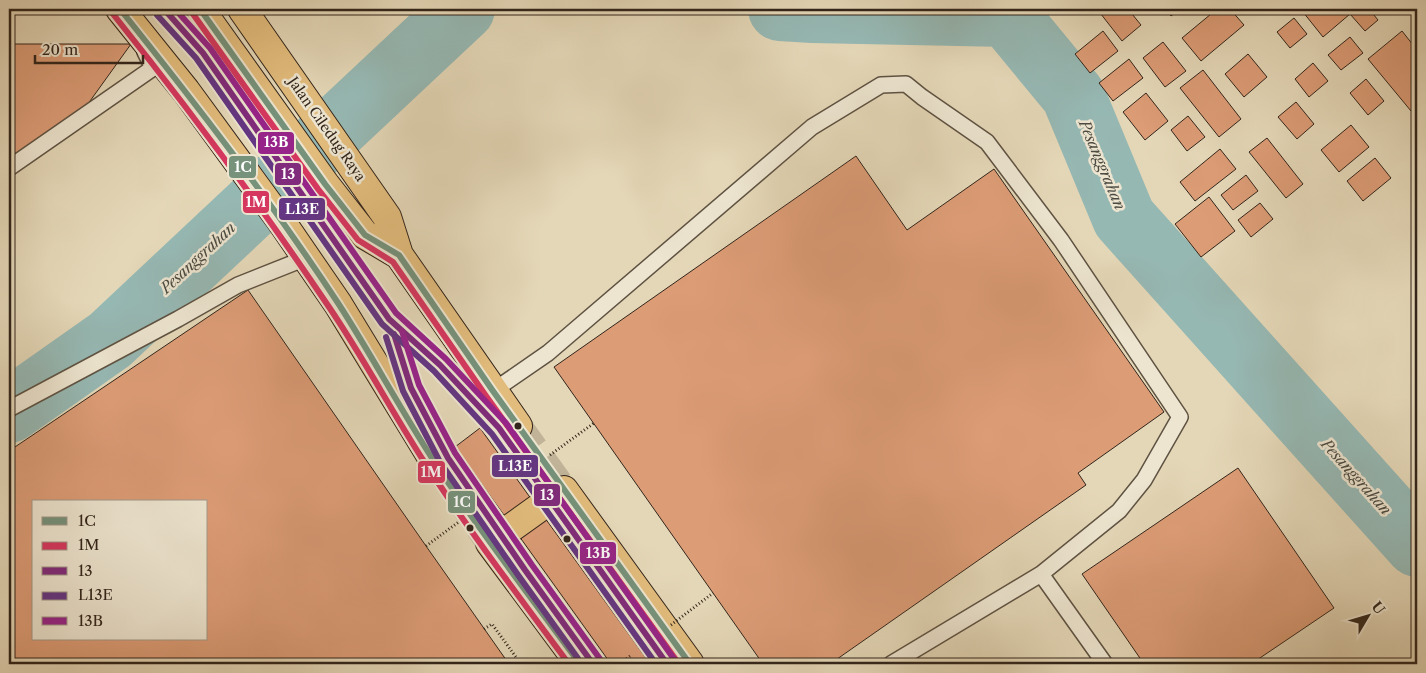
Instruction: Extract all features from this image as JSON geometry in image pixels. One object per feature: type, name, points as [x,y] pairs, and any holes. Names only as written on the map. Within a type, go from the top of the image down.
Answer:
[{"type":"main road","name":"Jalan Ciledug Raya","points":[[200,9],[325,184],[365,235],[399,255]]},
{"type":"main road","name":"Jalan Ciledug Raya","points":[[242,9],[352,164],[387,217],[399,255],[518,426]]},
{"type":"main road","points":[[123,12],[193,85],[287,216],[432,458]]},
{"type":"main road","points":[[287,216],[306,258],[338,304]]},
{"type":"main road","points":[[580,664],[490,543],[564,490],[690,664]]},
{"type":"lane","points":[[164,9],[203,53],[389,319],[440,365],[499,428],[667,664]]},
{"type":"lane","points":[[9,168],[153,68],[123,12]]},
{"type":"lane","points":[[493,391],[548,353],[812,127],[881,85],[906,84],[987,142],[1061,240],[1180,417],[1144,480],[1119,511],[1041,574],[891,664]]},
{"type":"lane","points":[[9,409],[238,285],[306,258]]},
{"type":"lane","points":[[389,319],[412,388],[448,458],[525,570],[593,664]]},
{"type":"lane","points":[[1041,574],[1105,664]]},
{"type":"path","points":[[484,628],[492,624],[521,664]]},
{"type":"building","points":[[1097,9],[1128,9],[1141,25],[1122,41]]},
{"type":"building","points":[[1166,9],[1180,9],[1171,16]]},
{"type":"building","points":[[1217,9],[1230,9],[1244,25],[1201,61],[1182,38]]},
{"type":"building","points":[[1307,9],[1369,9],[1378,20],[1365,31],[1350,14],[1323,37],[1303,12]]},
{"type":"building","points":[[1294,18],[1307,34],[1290,48],[1277,32]]},
{"type":"building","points":[[1103,31],[1118,51],[1090,73],[1075,54]]},
{"type":"building","points":[[1402,31],[1417,50],[1417,106],[1411,111],[1368,59]]},
{"type":"building","points":[[1350,37],[1363,53],[1341,70],[1328,55]]},
{"type":"building","points":[[1163,42],[1186,71],[1165,87],[1143,58]]},
{"type":"building","points":[[9,44],[131,44],[85,108],[9,159]]},
{"type":"building","points":[[1248,54],[1267,77],[1244,97],[1225,74]]},
{"type":"building","points":[[1129,59],[1143,78],[1113,101],[1099,83]]},
{"type":"building","points":[[1313,63],[1328,81],[1309,97],[1295,79]]},
{"type":"building","points":[[1203,70],[1241,119],[1219,137],[1180,88]]},
{"type":"building","points":[[1366,79],[1384,101],[1368,115],[1350,93]]},
{"type":"building","points":[[1146,93],[1168,121],[1145,140],[1123,112]]},
{"type":"building","points":[[1296,102],[1314,124],[1297,139],[1278,117]]},
{"type":"building","points":[[1188,116],[1205,137],[1187,151],[1171,130]]},
{"type":"building","points":[[1351,125],[1369,147],[1339,172],[1321,150]]},
{"type":"building","points":[[1267,138],[1303,184],[1286,198],[1249,152]]},
{"type":"building","points":[[1220,149],[1236,169],[1195,201],[1180,182]]},
{"type":"building","points":[[856,156],[907,230],[994,169],[1164,412],[1078,473],[1086,485],[830,664],[763,664],[554,367]]},
{"type":"building","points":[[1375,158],[1391,178],[1363,201],[1347,181]]},
{"type":"building","points":[[1246,175],[1258,191],[1233,210],[1221,195]]},
{"type":"building","points":[[1209,197],[1235,231],[1201,257],[1175,224]]},
{"type":"building","points":[[1260,203],[1273,219],[1251,237],[1238,220]]},
{"type":"building","points":[[248,290],[509,664],[9,664],[9,451]]},
{"type":"building","points":[[480,428],[646,658],[636,664],[611,664],[455,447]]},
{"type":"building","points":[[1238,468],[1334,608],[1251,664],[1144,664],[1082,574]]},
{"type":"waterway","name":"Pesanggrahan","points":[[9,411],[110,340],[463,9]]},
{"type":"waterway","name":"Pesanggrahan","points":[[780,9],[1007,15],[1073,95],[1124,218],[1417,545]]},
{"type":"tunnel","points":[[518,426],[564,490]]},
{"type":"tunnel","points":[[432,458],[490,543]]},
{"type":"transit line","name":"1C","points":[[120,9],[205,117],[313,265],[420,439],[468,511],[580,664]]},
{"type":"transit line","name":"13","points":[[164,9],[203,53],[389,319],[440,365],[499,428],[667,664]]},
{"type":"transit line","name":"13B","points":[[175,9],[210,48],[396,313],[446,359],[506,423],[674,659]]},
{"type":"transit line","name":"1C","points":[[200,9],[325,184],[365,235],[399,255],[493,391],[690,664]]},
{"type":"transit line","name":"1M","points":[[113,14],[197,122],[303,269],[342,326],[442,489],[569,664]]},
{"type":"transit line","name":"1M","points":[[193,14],[318,189],[358,240],[393,262],[486,396],[679,664]]},
{"type":"transit line","name":"L13E","points":[[157,15],[196,58],[382,324],[434,371],[492,434],[656,664]]},
{"type":"transit line","name":"13B","points":[[402,331],[419,385],[455,453],[532,565],[600,659]]},
{"type":"transit line","name":"13","points":[[394,334],[411,388],[448,458],[525,570],[593,664]]},
{"type":"transit line","name":"L13E","points":[[386,337],[403,391],[440,462],[582,664]]}]
